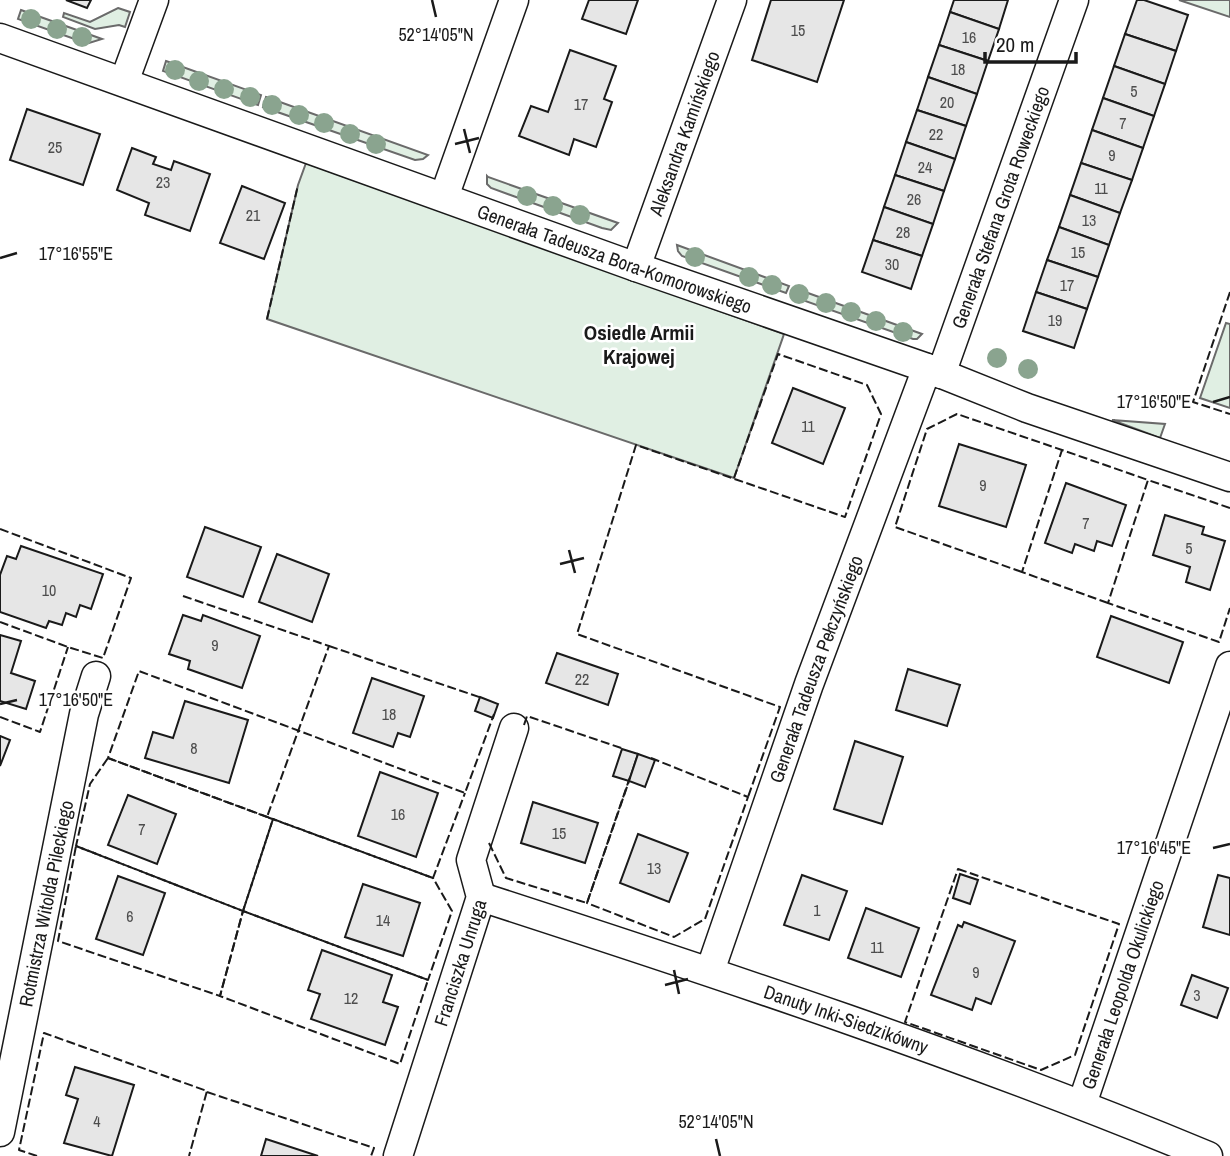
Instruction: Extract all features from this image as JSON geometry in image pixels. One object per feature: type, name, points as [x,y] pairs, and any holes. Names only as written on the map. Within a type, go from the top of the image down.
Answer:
[{"type":"street","points":[[124,82],[154,0]]},
{"type":"street","points":[[444,197],[514,0]]},
{"type":"street","name":"Aleksandra Kamińskiego","points":[[636,267],[732,0]]},
{"type":"street","name":"Generała Stefana Grota Roweckiego","points":[[934,371],[1074,0]]},
{"type":"street","name":"Generała Tadeusza Bora-Komorowskiego","points":[[0,38],[636,267],[934,371],[1027,408],[1230,477]]},
{"type":"street","name":"Generała Tadeusza Pełczyńskiego","points":[[710,971],[809,684],[934,371]]},
{"type":"street","name":"Generała Leopolda Okulickiego","points":[[1082,1104],[1230,666]]},
{"type":"street","name":"Rotmistrza Witolda Pileckiego","points":[[0,1132],[84,714],[96,676]]},
{"type":"street","name":"Franciszka Unruga","points":[[398,1156],[481,897],[471,860],[514,728]]},
{"type":"street","name":"Danuty Inki-Siedzikówny","points":[[481,897],[710,971],[1082,1104],[1208,1156]]},
{"type":"green space","points":[[1179,0],[1230,0],[1230,17]]},
{"type":"green space","points":[[118,8],[130,12],[125,27],[119,25],[95,29],[63,17],[64,13],[90,22]]},
{"type":"green space","points":[[21,10],[102,39],[83,42],[18,19]]},
{"type":"green space","points":[[166,61],[261,95],[258,105],[163,71]]},
{"type":"green space","points":[[266,97],[428,155],[415,160],[263,107]]},
{"type":"green space","points":[[306,163],[784,334],[734,478],[267,319],[298,185]]},
{"type":"green space","points":[[487,176],[618,223],[611,230],[602,228],[491,188],[487,184]]},
{"type":"green space","points":[[677,245],[789,286],[786,293],[682,256]]},
{"type":"green space","points":[[794,288],[922,334],[913,339],[791,296]]},
{"type":"green space","points":[[1226,323],[1230,324],[1230,408],[1200,398]]},
{"type":"green space","points":[[1112,420],[1165,424],[1160,438]]},
{"type":"building","points":[[66,0],[91,0],[87,8]]},
{"type":"building","points":[[589,0],[638,0],[626,34],[582,19]]},
{"type":"building","points":[[771,0],[844,0],[817,82],[752,60]]},
{"type":"building","points":[[954,0],[1008,0],[999,29],[950,12]]},
{"type":"building","points":[[1137,0],[1188,15],[1176,51],[1125,34]]},
{"type":"building","points":[[950,12],[999,29],[988,61],[939,45]]},
{"type":"building","points":[[1125,34],[1176,51],[1165,84],[1114,66]]},
{"type":"building","points":[[939,45],[988,61],[977,94],[928,77]]},
{"type":"building","points":[[570,50],[616,66],[604,99],[612,102],[596,147],[574,139],[569,155],[519,136],[531,106],[548,112]]},
{"type":"building","points":[[1114,66],[1165,84],[1154,116],[1103,98]]},
{"type":"building","points":[[928,77],[977,94],[966,126],[917,110]]},
{"type":"building","points":[[1103,98],[1154,116],[1143,148],[1092,130]]},
{"type":"building","points":[[27,109],[100,134],[83,185],[10,160]]},
{"type":"building","points":[[917,110],[966,126],[955,159],[906,142]]},
{"type":"building","points":[[1092,130],[1143,148],[1132,180],[1081,163]]},
{"type":"building","points":[[906,142],[955,159],[944,191],[895,175]]},
{"type":"building","points":[[132,148],[156,157],[153,164],[171,170],[174,161],[210,174],[190,231],[145,215],[149,203],[117,190]]},
{"type":"building","points":[[1081,163],[1132,180],[1120,213],[1070,195]]},
{"type":"building","points":[[895,175],[944,191],[933,224],[884,207]]},
{"type":"building","points":[[242,186],[285,203],[264,259],[220,243]]},
{"type":"building","points":[[1070,195],[1120,213],[1109,245],[1059,227]]},
{"type":"building","points":[[884,207],[933,224],[922,256],[873,240]]},
{"type":"building","points":[[1059,227],[1109,245],[1098,277],[1047,260]]},
{"type":"building","points":[[873,240],[922,256],[911,289],[862,272]]},
{"type":"building","points":[[1047,260],[1098,277],[1087,309],[1036,292]]},
{"type":"building","points":[[1036,292],[1087,309],[1074,348],[1023,331]]},
{"type":"building","points":[[793,388],[845,408],[823,464],[772,443]]},
{"type":"building","points":[[959,444],[1026,465],[1006,527],[939,506]]},
{"type":"building","points":[[1066,483],[1126,505],[1112,546],[1097,541],[1094,551],[1075,544],[1072,553],[1045,543]]},
{"type":"building","points":[[1165,515],[1204,527],[1202,534],[1225,541],[1210,590],[1186,582],[1190,567],[1153,555]]},
{"type":"building","points":[[205,527],[261,547],[243,597],[187,577]]},
{"type":"building","points":[[21,546],[103,574],[91,609],[80,605],[76,617],[66,613],[62,625],[49,621],[46,628],[0,612],[0,575],[7,556],[16,559]]},
{"type":"building","points":[[277,554],[329,574],[312,622],[259,602]]},
{"type":"building","points":[[183,615],[201,621],[203,615],[260,636],[242,688],[188,669],[190,661],[169,654]]},
{"type":"building","points":[[1111,616],[1183,642],[1169,683],[1097,657]]},
{"type":"building","points":[[0,635],[21,641],[11,673],[35,681],[26,709],[0,701]]},
{"type":"building","points":[[557,653],[618,674],[608,705],[546,683]]},
{"type":"building","points":[[908,669],[960,685],[947,726],[896,710]]},
{"type":"building","points":[[372,678],[424,696],[410,737],[398,733],[393,747],[353,733]]},
{"type":"building","points":[[480,697],[498,704],[493,718],[475,711]]},
{"type":"building","points":[[185,701],[248,720],[229,783],[145,758],[153,732],[173,738]]},
{"type":"building","points":[[0,736],[10,740],[0,766]]},
{"type":"building","points":[[855,741],[903,757],[882,824],[834,809]]},
{"type":"building","points":[[622,749],[638,754],[629,781],[613,776]]},
{"type":"building","points":[[638,754],[655,760],[645,787],[629,781]]},
{"type":"building","points":[[380,772],[438,793],[416,857],[358,836]]},
{"type":"building","points":[[128,795],[176,814],[157,864],[108,845]]},
{"type":"building","points":[[533,802],[598,823],[585,863],[521,843]]},
{"type":"building","points":[[638,834],[688,853],[669,902],[620,883]]},
{"type":"building","points":[[960,874],[978,880],[970,904],[953,898]]},
{"type":"building","points":[[802,875],[847,891],[829,940],[784,925]]},
{"type":"building","points":[[1218,875],[1230,878],[1230,935],[1203,927]]},
{"type":"building","points":[[118,876],[165,893],[143,955],[96,939]]},
{"type":"building","points":[[363,884],[420,903],[403,956],[345,937]]},
{"type":"building","points":[[866,908],[919,928],[901,977],[848,958]]},
{"type":"building","points":[[964,922],[1015,941],[991,1004],[976,998],[972,1010],[931,995],[958,925],[962,927]]},
{"type":"building","points":[[322,950],[392,975],[383,1002],[398,1007],[385,1045],[311,1019],[320,994],[308,990]]},
{"type":"building","points":[[1192,975],[1228,988],[1217,1018],[1181,1005]]},
{"type":"building","points":[[75,1067],[134,1085],[112,1156],[64,1143],[78,1099],[66,1095]]},
{"type":"building","points":[[266,1139],[318,1156],[261,1156]]},
{"type":"fence","points":[[267,319],[298,185]]},
{"type":"fence","points":[[1230,292],[1193,402],[1230,414]]},
{"type":"fence","points":[[734,478],[778,354],[867,385],[881,414],[845,517],[636,445],[577,634],[780,707],[748,797]]},
{"type":"fence","points":[[1022,572],[895,527],[927,429],[957,414],[1062,450]]},
{"type":"fence","points":[[1108,603],[1022,572],[1062,450],[1148,480]]},
{"type":"fence","points":[[1230,508],[1148,480],[1108,603],[1219,642],[1230,608]]},
{"type":"fence","points":[[0,529],[131,578],[103,658],[0,622]]},
{"type":"fence","points":[[183,596],[329,646],[267,817],[433,878],[465,793]]},
{"type":"fence","points":[[329,646],[482,698]]},
{"type":"fence","points":[[0,717],[40,732],[68,647]]},
{"type":"fence","points":[[267,817],[108,758],[139,671],[465,793],[494,714]]},
{"type":"fence","points":[[524,725],[527,716],[624,749]]},
{"type":"fence","points":[[108,758],[273,819],[243,911],[76,846],[90,784],[108,758]]},
{"type":"fence","points":[[630,777],[587,903],[674,937],[705,919],[748,797],[651,758]]},
{"type":"fence","points":[[489,843],[506,878],[587,903],[629,781]]},
{"type":"fence","points":[[273,819],[433,878],[452,911],[428,980],[243,911],[273,819]]},
{"type":"fence","points":[[76,846],[243,911],[220,996],[58,941],[76,846]]},
{"type":"fence","points":[[958,869],[1119,924],[1075,1055],[1041,1070],[905,1022],[958,869]]},
{"type":"fence","points":[[243,911],[428,980],[400,1064],[220,996],[243,911]]},
{"type":"fence","points":[[37,1156],[19,1150],[44,1033],[207,1091],[189,1156]]},
{"type":"fence","points":[[207,1092],[374,1148],[371,1156]]},
{"type":"district","name":"Osiedle Armii Krajowej","points":[[639,344]]}]
